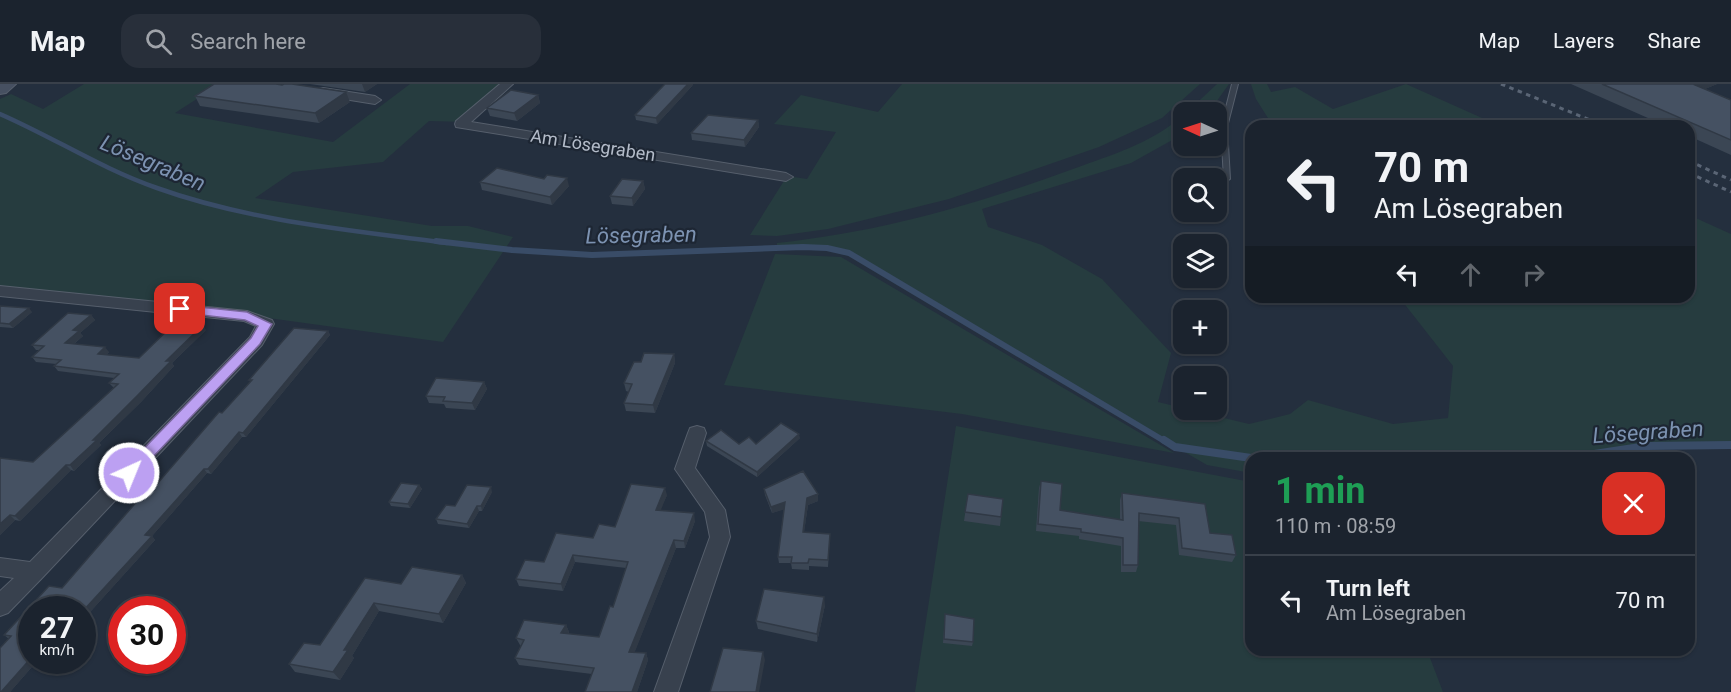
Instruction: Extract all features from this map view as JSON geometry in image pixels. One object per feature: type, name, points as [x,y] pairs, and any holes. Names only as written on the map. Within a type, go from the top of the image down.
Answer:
[{"type":"main road","points":[[0,88],[8,84]]},
{"type":"street","name":"Am Lösegraben","points":[[507,84],[461,124],[748,167],[786,177]]},
{"type":"street","points":[[306,89],[375,100]]},
{"type":"street","points":[[0,291],[247,316],[266,324],[256,341],[0,606]]},
{"type":"street","points":[[666,692],[720,537],[715,510],[685,469],[697,433]]},
{"type":"street","points":[[0,567],[34,572]]},
{"type":"lane","points":[[1226,168],[1224,126],[1235,84]]},
{"type":"green space","points":[[84,84],[220,84],[175,113],[333,142],[410,84],[510,84],[468,122],[429,121],[383,162],[293,172],[255,198],[432,226],[468,226],[513,237],[443,342],[261,317],[0,287],[0,99],[11,94],[43,109]]},
{"type":"green space","points":[[902,84],[1200,84],[1180,102],[1173,102],[1173,108],[1162,118],[1099,147],[949,199],[828,229],[777,236],[750,235],[787,176],[807,179],[836,132],[774,124],[801,95],[878,112]]},
{"type":"green space","points":[[1217,84],[1229,84],[1216,102],[1198,102]]},
{"type":"green space","points":[[1251,84],[1267,84],[1271,92],[1295,87],[1333,109],[1406,84],[1487,120],[1269,120],[1256,99]]},
{"type":"green space","points":[[1173,123],[1173,140],[1131,163],[982,209],[988,227],[1042,245],[1102,279],[1171,353],[1158,402],[1173,406],[1173,420],[1227,419],[1249,424],[1290,414],[1308,400],[1393,424],[1448,418],[1453,366],[1404,303],[1695,303],[1695,218],[1731,234],[1731,446],[1700,444],[1641,446],[1600,452],[1245,452],[1245,472],[1207,465],[849,252],[801,246],[777,247],[777,243],[853,232],[964,205],[1117,153]]},
{"type":"green space","points":[[775,254],[841,257],[1174,453],[962,414],[724,385]]},
{"type":"green space","points":[[956,426],[1245,481],[1245,656],[1429,656],[1443,692],[915,692]]},
{"type":"building","points":[[214,84],[292,84],[346,92],[315,113],[195,96]]},
{"type":"building","points":[[665,84],[688,84],[656,118],[635,115]]},
{"type":"building","points":[[1602,84],[1697,84],[1695,85],[1731,100],[1731,140],[1695,124],[1695,120],[1685,120]]},
{"type":"building","points":[[511,90],[538,95],[514,113],[487,108]]},
{"type":"building","points":[[708,115],[758,120],[744,140],[691,133]]},
{"type":"building","points":[[497,168],[544,179],[547,175],[567,178],[550,197],[480,182]]},
{"type":"building","points":[[622,179],[643,181],[632,198],[610,196]]},
{"type":"building","points":[[0,306],[29,308],[9,324],[0,323]]},
{"type":"building","points":[[68,313],[91,315],[73,330],[79,331],[65,343],[105,347],[98,354],[139,358],[175,323],[203,325],[166,361],[171,361],[93,440],[97,440],[70,465],[66,465],[15,516],[10,515],[0,524],[0,458],[33,462],[118,384],[109,383],[119,374],[54,366],[61,360],[32,357],[44,346],[32,345]]},
{"type":"building","points":[[294,328],[328,331],[243,433],[239,432],[208,469],[204,469],[145,535],[152,536],[96,597],[40,596],[49,586],[62,588],[145,492],[150,492],[219,412],[222,413],[252,380],[249,380]]},
{"type":"building","points":[[644,353],[674,354],[653,405],[624,403],[632,384],[624,383],[634,362],[641,362]]},
{"type":"building","points":[[436,378],[484,382],[472,403],[443,401],[445,397],[426,396]]},
{"type":"building","points":[[781,423],[799,434],[757,472],[706,441],[721,430],[739,444],[749,437],[756,444]]},
{"type":"building","points":[[803,471],[818,494],[807,498],[803,532],[830,534],[828,560],[809,559],[808,563],[791,563],[792,557],[778,557],[785,502],[771,507],[764,489]]},
{"type":"building","points":[[1041,481],[1062,484],[1060,510],[1123,520],[1122,493],[1205,504],[1210,533],[1232,535],[1236,555],[1182,548],[1179,518],[1139,513],[1138,565],[1123,565],[1123,538],[1081,532],[1081,529],[1038,524]]},
{"type":"building","points":[[401,483],[419,485],[408,504],[389,502]]},
{"type":"building","points":[[631,484],[665,488],[656,510],[694,513],[684,541],[674,540],[629,652],[646,653],[632,692],[585,692],[594,668],[515,658],[524,640],[516,638],[524,620],[566,625],[561,633],[599,637],[610,606],[613,607],[628,562],[573,555],[561,584],[516,579],[525,560],[544,562],[556,533],[593,538],[599,524],[615,527]]},
{"type":"building","points":[[467,485],[491,487],[481,506],[477,506],[467,524],[436,519],[446,505],[455,506]]},
{"type":"building","points":[[968,494],[1003,499],[1001,517],[965,512]]},
{"type":"building","points":[[412,567],[462,575],[439,614],[374,603],[333,672],[289,664],[304,643],[320,645],[365,578],[401,584]]},
{"type":"building","points":[[764,589],[824,597],[817,634],[756,621]]},
{"type":"building","points":[[945,614],[974,619],[973,642],[944,639]]},
{"type":"building","points":[[18,620],[18,673],[0,692],[0,648],[11,636],[4,635]]},
{"type":"building","points":[[723,648],[763,652],[756,692],[710,692]]},
{"type":"waterway","name":"Lösegraben","points":[[0,114],[117,172],[192,199],[227,209],[300,223],[447,243]]},
{"type":"waterway","name":"Lösegraben","points":[[436,241],[512,250],[592,255],[803,247],[827,248],[849,253],[1166,442]]},
{"type":"waterway","name":"Lösegraben","points":[[1164,440],[1175,447],[1245,457]]},
{"type":"waterway","name":"Lösegraben","points":[[1608,452],[1647,446],[1731,445]]},
{"type":"railway","points":[[1501,84],[1590,120]]},
{"type":"railway","points":[[1695,164],[1731,180]]},
{"type":"railway","points":[[1695,176],[1731,192]]},
{"type":"route","points":[[129,473],[256,341],[266,324],[247,316],[180,309]]}]
